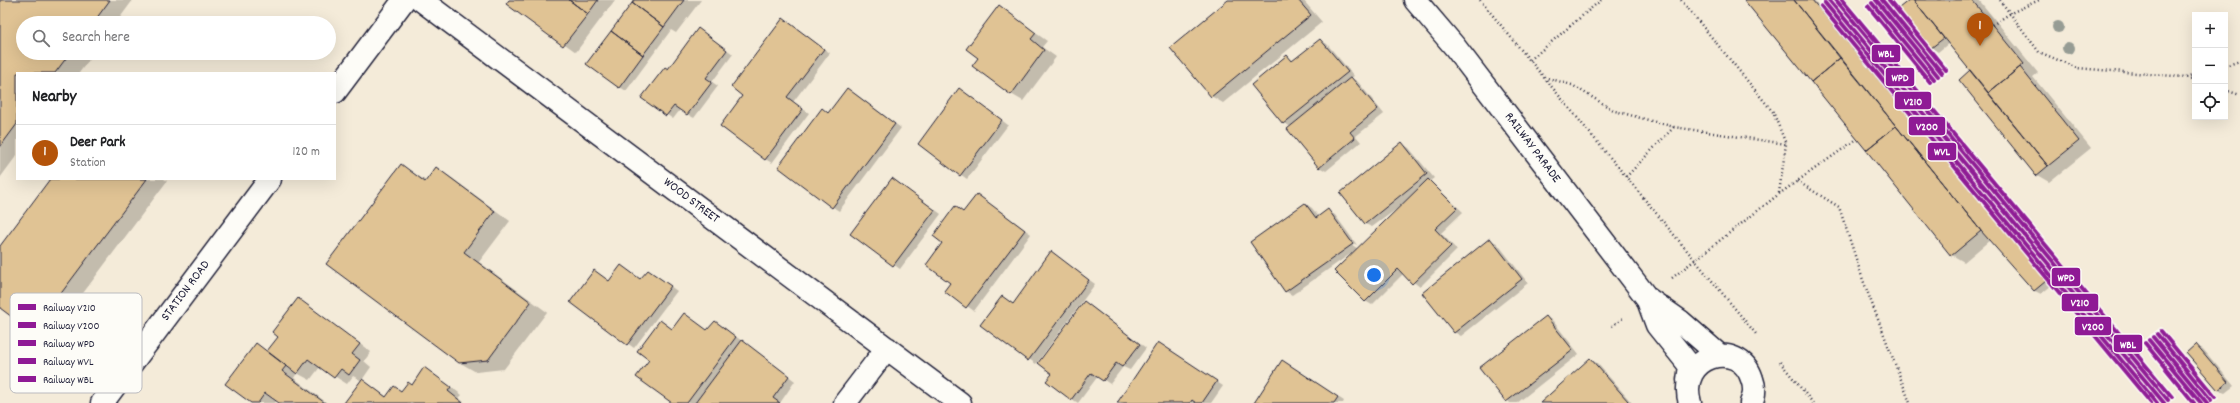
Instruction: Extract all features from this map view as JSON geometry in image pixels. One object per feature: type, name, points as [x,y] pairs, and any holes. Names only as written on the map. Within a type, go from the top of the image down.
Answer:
[{"type":"street","points":[[336,91],[404,0]]},
{"type":"street","name":"WOOD STREET","points":[[421,0],[960,403]]},
{"type":"street","name":"RAILWAY PARADE","points":[[1414,0],[1455,48],[1647,298],[1657,325],[1690,366],[1689,389]]},
{"type":"street","name":"STATION ROAD","points":[[142,350],[269,180]]},
{"type":"street","name":"RAILWAY PARADE","points":[[1647,298],[1680,321],[1719,355]]},
{"type":"street","points":[[845,403],[887,348]]},
{"type":"street","points":[[1675,403],[1689,389],[1696,366],[1711,357],[1719,355],[1732,358],[1747,368],[1754,384],[1753,401]]},
{"type":"street","name":"STATION ROAD","points":[[102,403],[110,393]]},
{"type":"path","points":[[1480,0],[1758,336]]},
{"type":"path","points":[[1530,60],[1601,0]]},
{"type":"path","points":[[1681,0],[1773,112],[1786,144],[1779,194]]},
{"type":"path","points":[[2000,0],[2039,52],[2077,68],[2185,77],[2192,79]]},
{"type":"path","points":[[1992,25],[2011,13],[2039,0]]},
{"type":"path","points":[[2228,65],[2240,61]]},
{"type":"path","points":[[2185,77],[2192,75]]},
{"type":"path","points":[[1543,76],[1572,85],[1615,111],[1674,127],[1786,144]]},
{"type":"path","points":[[2228,91],[2240,95]]},
{"type":"path","points":[[1626,177],[1674,127]]},
{"type":"path","points":[[1695,260],[1779,194],[1857,139]]},
{"type":"path","points":[[1797,181],[1839,207],[1863,280],[1910,403]]},
{"type":"path","points":[[1775,357],[1813,403]]},
{"type":"building","points":[[0,0],[110,0],[98,16],[16,16],[16,60],[65,60],[56,72],[16,72],[16,125],[0,147]]},
{"type":"building","points":[[509,0],[569,0],[588,14],[563,46],[506,4]]},
{"type":"building","points":[[569,0],[598,0],[588,14]]},
{"type":"building","points":[[634,0],[684,0],[664,27],[632,3]]},
{"type":"building","points":[[1228,0],[1298,0],[1311,15],[1211,97],[1170,48]]},
{"type":"building","points":[[1744,0],[1794,0],[1840,58],[1811,82]]},
{"type":"building","points":[[1794,0],[1812,0],[2046,281],[2034,291],[1981,231]]},
{"type":"building","points":[[1909,0],[1913,0],[1944,38],[1931,48],[1899,8]]},
{"type":"building","points":[[1913,0],[1972,0],[2024,64],[1988,93]]},
{"type":"building","points":[[632,3],[664,27],[643,55],[611,31]]},
{"type":"building","points":[[999,5],[1036,33],[1031,39],[1044,50],[1011,95],[972,66],[978,58],[966,49]]},
{"type":"building","points":[[783,18],[824,49],[787,97],[803,109],[765,160],[720,126],[742,96],[731,87]]},
{"type":"building","points":[[698,28],[727,50],[706,78],[712,82],[687,115],[674,106],[666,116],[641,98],[665,67],[668,69]]},
{"type":"building","points":[[611,31],[643,55],[619,88],[586,64]]},
{"type":"building","points":[[1320,39],[1348,72],[1283,124],[1251,85],[1287,55],[1292,61]]},
{"type":"building","points":[[1840,58],[1896,126],[1866,150],[1811,82]]},
{"type":"building","points":[[2020,67],[2079,141],[2048,166],[1988,93]]},
{"type":"building","points":[[1970,70],[2048,166],[2036,176],[1959,80]]},
{"type":"building","points":[[1351,77],[1378,109],[1350,132],[1355,138],[1319,168],[1287,129]]},
{"type":"building","points":[[847,88],[895,124],[832,208],[778,167],[822,108],[828,113]]},
{"type":"building","points":[[959,88],[1002,120],[960,176],[918,144]]},
{"type":"building","points":[[1896,126],[1981,231],[1951,256],[1866,150]]},
{"type":"building","points":[[1402,142],[1427,174],[1365,224],[1340,193]]},
{"type":"building","points":[[401,164],[425,182],[436,167],[495,211],[464,252],[531,302],[488,360],[459,363],[326,264]]},
{"type":"building","points":[[892,178],[935,210],[893,266],[850,234]]},
{"type":"building","points":[[1428,179],[1457,208],[1435,229],[1451,246],[1412,284],[1398,269],[1365,302],[1334,271]]},
{"type":"building","points":[[49,180],[146,180],[61,293],[10,293],[10,316],[0,308],[0,246]]},
{"type":"building","points":[[977,194],[1025,230],[966,308],[944,291],[950,283],[926,265],[942,243],[933,236],[955,206],[963,212]]},
{"type":"building","points":[[1305,203],[1316,218],[1328,209],[1353,244],[1285,292],[1250,242]]},
{"type":"building","points":[[1490,238],[1522,279],[1454,333],[1422,293]]},
{"type":"building","points":[[1051,251],[1089,280],[1028,361],[980,325],[1002,296],[1013,304]]},
{"type":"building","points":[[621,265],[640,279],[648,270],[671,286],[627,345],[570,302],[594,270],[609,281]]},
{"type":"building","points":[[298,298],[360,344],[352,354],[360,360],[349,375],[341,369],[334,378],[308,359],[297,374],[267,351],[278,337],[272,332]]},
{"type":"building","points":[[1084,301],[1140,344],[1122,367],[1116,363],[1103,381],[1091,373],[1071,400],[1046,381],[1052,374],[1038,363]]},
{"type":"building","points":[[684,313],[707,330],[715,321],[736,337],[687,403],[672,403],[636,377],[649,360],[637,351],[660,320],[672,329]]},
{"type":"building","points":[[1546,316],[1573,350],[1506,402],[1479,368]]},
{"type":"building","points":[[742,340],[789,376],[773,398],[780,403],[695,403]]},
{"type":"building","points":[[1158,342],[1217,381],[1202,403],[1196,403],[1192,400],[1190,403],[1117,403]]},
{"type":"building","points":[[256,343],[286,366],[282,371],[325,403],[279,403],[265,393],[258,403],[251,403],[225,384]]},
{"type":"building","points":[[2196,344],[2228,382],[2218,390],[2186,353]]},
{"type":"building","points":[[1590,358],[1628,401],[1626,403],[1540,403]]},
{"type":"building","points":[[1282,360],[1338,397],[1334,403],[1254,403]]},
{"type":"building","points":[[424,367],[451,387],[448,391],[463,403],[344,403],[362,379],[386,397],[394,386],[401,391],[408,382],[412,385]]},
{"type":"rail line","name":"V210","points":[[1829,0],[2164,403]]},
{"type":"rail line","name":"WPD","points":[[1836,0],[2168,400]]},
{"type":"rail line","name":"WBL","points":[[1842,0],[2172,397]]},
{"type":"rail line","name":"V210","points":[[1876,0],[1938,76]]},
{"type":"rail line","name":"WPD","points":[[1882,0],[1942,73]]},
{"type":"rail line","name":"WBL","points":[[1889,0],[1946,70]]},
{"type":"rail line","name":"V200","points":[[1825,3],[2157,403]]},
{"type":"rail line","name":"V200","points":[[1872,3],[1934,79]]},
{"type":"rail line","name":"WVL","points":[[1821,6],[2151,403]]},
{"type":"rail line","name":"WVL","points":[[1868,6],[1930,82]]},
{"type":"rail line","name":"WBL","points":[[2161,331],[2215,397]]},
{"type":"rail line","name":"WPD","points":[[2157,334],[2211,400]]},
{"type":"rail line","name":"V210","points":[[2153,337],[2207,403]]},
{"type":"rail line","name":"V200","points":[[2149,340],[2201,403]]},
{"type":"rail line","name":"WVL","points":[[2145,343],[2194,403]]},
{"type":"place","name":"Deer Park","points":[[1980,46]]}]
